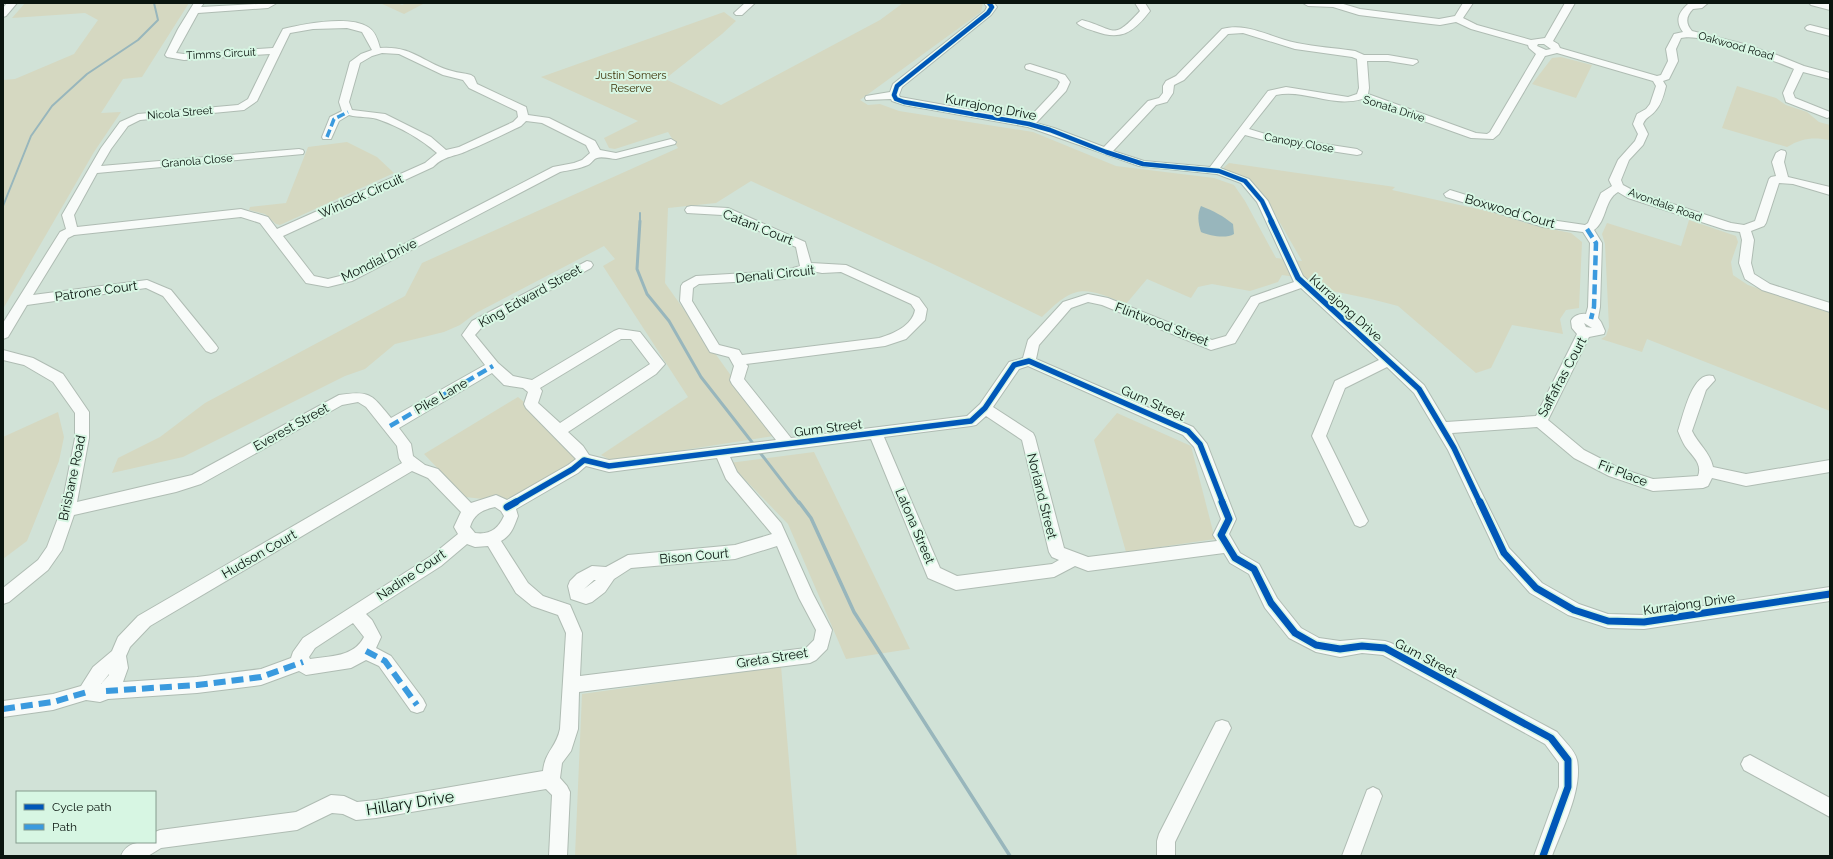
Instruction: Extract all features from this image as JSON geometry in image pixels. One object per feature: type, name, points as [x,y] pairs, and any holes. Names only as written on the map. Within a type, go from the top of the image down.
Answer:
[{"type":"street","points":[[3,14],[12,3]]},
{"type":"street","name":"Timms Circuit","points":[[272,3],[268,5],[198,7],[183,29],[170,55],[184,58],[276,51]]},
{"type":"street","points":[[739,13],[750,3]]},
{"type":"street","points":[[870,98],[894,94],[897,86],[988,13],[992,8],[990,3]]},
{"type":"street","points":[[1082,23],[1118,34],[1125,31],[1145,11],[1140,3]]},
{"type":"street","points":[[1308,3],[1334,4],[1359,12],[1440,22],[1449,19],[1458,19],[1474,28],[1533,43],[1538,41],[1548,42],[1555,46],[1556,50],[1657,79]]},
{"type":"street","points":[[1458,19],[1468,3]]},
{"type":"street","points":[[1548,42],[1570,3]]},
{"type":"street","points":[[1689,33],[1683,28],[1682,23],[1687,10],[1690,4],[1699,6],[1703,3]]},
{"type":"street","points":[[1814,3],[1830,7]]},
{"type":"street","name":"Nicola Street","points":[[72,231],[68,215],[106,148],[124,124],[138,117],[240,108],[252,101],[286,31],[297,28],[344,25],[363,28],[373,39],[377,51]]},
{"type":"street","points":[[1810,28],[1830,33]]},
{"type":"street","points":[[1106,152],[1152,103],[1163,100],[1168,94],[1168,86],[1170,83],[1180,78],[1226,31],[1244,30],[1295,46],[1336,50],[1355,54],[1362,58],[1388,58],[1413,62]]},
{"type":"street","name":"Oakwood Road","points":[[1657,79],[1665,77],[1673,61],[1671,49],[1677,36],[1689,33],[1755,51],[1800,68],[1830,76]]},
{"type":"street","points":[[1533,43],[1534,48],[1542,52],[1553,53],[1556,50]]},
{"type":"street","points":[[348,112],[344,102],[355,62],[371,53],[390,49],[405,52],[449,74],[463,75],[470,79],[473,86],[522,109],[523,117],[545,120],[591,143],[596,154],[600,153],[607,156],[616,156],[671,142]]},
{"type":"street","name":"Sonata Drive","points":[[1212,171],[1272,93],[1286,90],[1348,100],[1362,96],[1475,136],[1489,137],[1494,134],[1542,52]]},
{"type":"street","points":[[1362,58],[1364,88],[1362,96]]},
{"type":"street","points":[[1029,124],[1062,89],[1065,82],[1061,77],[1030,67]]},
{"type":"street","points":[[1800,68],[1788,93],[1790,100],[1826,115]]},
{"type":"street","name":"Avondale Road","points":[[1657,79],[1661,86],[1657,102],[1648,114],[1641,116],[1638,124],[1642,134],[1640,144],[1632,149],[1618,169],[1615,180],[1618,187],[1632,195],[1730,227],[1745,229]]},
{"type":"street","name":"Kurrajong Drive","points":[[894,94],[896,99],[904,102],[1029,124],[1143,164],[1219,171],[1245,181],[1262,201],[1298,278],[1419,389],[1454,448],[1504,553],[1536,588],[1574,610],[1608,621],[1644,622],[1830,594]]},
{"type":"street","points":[[327,137],[334,119],[348,112],[360,115],[381,116],[427,139],[444,154]]},
{"type":"street","name":"Winlock Circuit","points":[[276,235],[429,165],[436,158],[444,154],[463,149],[517,124],[523,117]]},
{"type":"street","name":"Canopy Close","points":[[1243,131],[1271,139],[1357,152]]},
{"type":"street","name":"Granola Close","points":[[94,170],[299,152]]},
{"type":"street","points":[[1781,153],[1778,162],[1783,180]]},
{"type":"street","name":"Mondial Drive","points":[[72,231],[241,213],[264,220],[310,280],[328,283],[348,278],[557,170],[586,162],[591,156],[596,154]]},
{"type":"street","points":[[1830,191],[1775,179],[1760,223],[1745,229],[1748,240],[1745,263],[1749,276],[1766,287],[1830,308]]},
{"type":"street","points":[[1586,229],[1593,225],[1607,193],[1618,187]]},
{"type":"street","name":"Boxwood Court","points":[[1450,194],[1544,223],[1586,229]]},
{"type":"street","name":"Catani Court","points":[[691,210],[724,211],[801,245],[806,268]]},
{"type":"street","name":"Saffafras Court","points":[[1442,428],[1540,421],[1585,332],[1594,333],[1598,331],[1598,326],[1591,319],[1594,307],[1596,243],[1586,229]]},
{"type":"street","points":[[3,334],[64,235],[72,231]]},
{"type":"street","name":"King Edward Street","points":[[531,387],[527,383],[509,381],[493,366],[468,335],[477,324],[587,264]]},
{"type":"street","name":"Denali Circuit","points":[[812,267],[822,269],[842,268],[915,301],[921,309],[920,317],[901,336],[880,343],[738,360],[734,353],[715,349],[686,301],[687,286],[696,280],[783,275],[812,267]]},
{"type":"street","name":"Flintwood Street","points":[[1029,361],[1033,343],[1067,305],[1088,298],[1104,301],[1211,345],[1230,340],[1255,300],[1303,283]]},
{"type":"street","name":"Patrone Court","points":[[24,301],[147,284],[167,293],[211,348]]},
{"type":"street","points":[[507,507],[573,469],[584,460],[578,450],[558,431],[531,404],[535,391],[531,387],[619,334],[635,335],[658,364],[558,431]]},
{"type":"street","name":"Brisbane Road","points":[[3,355],[28,361],[58,378],[82,412],[82,438],[68,510],[54,550],[43,565],[3,597]]},
{"type":"street","points":[[738,360],[742,366],[737,380],[788,444]]},
{"type":"street","name":"Gum Street","points":[[584,460],[609,466],[971,421],[985,408],[1014,365],[1029,361],[1188,430],[1200,444],[1229,519],[1220,534],[1235,558],[1254,569],[1271,603],[1295,633],[1316,645],[1340,649],[1362,646],[1385,648],[1551,738],[1568,760],[1568,787],[1543,856]]},
{"type":"street","points":[[1360,521],[1319,436],[1340,385],[1388,361]]},
{"type":"street","name":"Pike Lane","points":[[390,426],[493,366]]},
{"type":"street","points":[[1708,380],[1700,386],[1685,431],[1690,442],[1704,460],[1707,472],[1720,473],[1746,480],[1830,466]]},
{"type":"street","name":"Everest Street","points":[[68,510],[176,486],[196,480],[339,400],[359,397],[371,403],[390,426],[404,444],[406,458],[412,464]]},
{"type":"street","name":"Norland Street","points":[[985,408],[1028,437],[1057,552],[1088,564],[1228,546]]},
{"type":"street","name":"Fir Place","points":[[1540,421],[1579,454],[1614,472],[1653,485],[1703,482],[1707,472]]},
{"type":"street","name":"Latona Street","points":[[876,434],[934,573],[956,583],[1054,570],[1074,559]]},
{"type":"street","name":"Greta Street","points":[[571,685],[810,655],[821,644],[824,630],[807,598],[776,527],[731,475],[721,452]]},
{"type":"street","points":[[412,464],[421,470],[433,473],[469,511]]},
{"type":"street","name":"Hudson Court","points":[[87,692],[99,672],[118,656],[124,642],[144,621],[412,464]]},
{"type":"street","points":[[496,501],[507,507],[511,516],[505,529],[492,539],[472,539],[466,536],[462,527],[464,517],[469,511],[482,503],[496,501]]},
{"type":"street","name":"Nadine Court","points":[[303,662],[299,657],[309,643],[386,592],[436,562],[466,536]]},
{"type":"street","name":"Bison Court","points":[[608,574],[628,562],[735,552],[781,538]]},
{"type":"street","points":[[492,539],[522,588],[538,601],[564,610],[574,633],[569,729],[565,745],[553,760],[551,779],[551,781],[561,792],[558,856]]},
{"type":"street","points":[[3,710],[53,702],[87,692],[100,694],[106,691],[191,685],[261,677],[303,662],[306,667],[351,660],[366,651],[373,637],[366,625],[354,613]]},
{"type":"street","points":[[366,651],[385,661],[417,705]]},
{"type":"street","name":"Hudson Court","points":[[106,691],[115,680],[120,668],[118,656]]},
{"type":"street","points":[[1166,856],[1166,841],[1222,728]]},
{"type":"street","points":[[1750,764],[1830,808]]},
{"type":"street","name":"Hillary Drive","points":[[156,841],[160,839],[297,821],[331,804],[344,805],[356,811],[376,809],[551,779]]},
{"type":"street","points":[[1351,856],[1373,796]]},
{"type":"street","name":"Hillary Drive","points":[[130,856],[152,843]]},
{"type":"green space","points":[[25,3],[189,3],[142,77],[123,79],[101,113],[121,112],[94,152],[3,309],[3,80],[15,79],[74,54],[98,20],[85,13],[12,18]]},
{"type":"green space","points":[[380,3],[397,3],[402,5],[406,3],[425,3],[404,14]]},
{"type":"green space","name":"Justin Somers Reserve","points":[[903,3],[983,3],[981,12],[860,100],[868,105],[880,104],[899,111],[1033,132],[1116,166],[1214,178],[1234,185],[1245,201],[1276,258],[1302,261],[1264,195],[1253,183],[1222,169],[1229,163],[1395,187],[1392,190],[1491,212],[1536,226],[1571,233],[1582,242],[1579,308],[1566,310],[1560,319],[1563,334],[1512,325],[1491,368],[1476,373],[1398,306],[1323,289],[1309,279],[1282,275],[1278,282],[1250,291],[1212,284],[1198,287],[1191,298],[1147,279],[1126,304],[1100,294],[1081,291],[1063,299],[1042,317],[935,265],[751,181],[716,203],[668,208],[665,283],[774,436],[612,461],[601,455],[688,397],[603,266],[615,259],[604,246],[476,313],[460,325],[444,332],[395,344],[365,369],[345,376],[183,457],[112,473],[118,458],[160,437],[205,403],[405,296],[422,263],[678,148],[668,132],[615,149],[609,148],[604,138],[638,121],[541,77],[724,12],[736,21],[722,34],[665,79],[721,105],[880,20]]},
{"type":"green space","points":[[1561,57],[1592,65],[1576,98],[1532,84],[1552,58]]},
{"type":"green space","points":[[1737,86],[1776,98],[1786,105],[1807,112],[1819,122],[1830,125],[1830,140],[1808,139],[1787,147],[1722,128]]},
{"type":"green space","points":[[347,142],[377,157],[394,173],[280,225],[276,224],[265,214],[249,210],[250,207],[286,203],[308,147]]},
{"type":"green space","points":[[1689,220],[1736,236],[1738,242],[1731,262],[1733,275],[1748,285],[1830,313],[1830,411],[1647,339],[1642,352],[1601,339],[1606,336],[1609,327],[1605,244],[1602,234],[1607,223],[1681,246]]},
{"type":"green space","points":[[518,397],[559,431],[576,453],[575,462],[511,502],[465,497],[424,454]]},
{"type":"green space","points":[[58,412],[64,437],[59,461],[27,541],[3,559],[3,437]]},
{"type":"green space","points":[[1117,413],[1191,446],[1215,539],[1126,552],[1094,440]]},
{"type":"green space","points":[[814,452],[910,649],[846,659],[788,524],[729,463]]},
{"type":"green space","points":[[781,666],[797,856],[575,856],[582,694]]},
{"type":"water","points":[[1201,206],[1218,214],[1233,224],[1234,234],[1231,236],[1218,236],[1201,232],[1198,219]]},
{"type":"waterway","points":[[3,206],[31,136],[52,106],[87,74],[138,40],[158,20],[154,3]]},
{"type":"waterway","points":[[640,213],[640,221]]},
{"type":"waterway","points":[[640,221],[637,269],[647,294],[669,321],[701,377],[755,446]]},
{"type":"waterway","points":[[758,450],[799,503]]},
{"type":"waterway","points":[[799,502],[811,518],[854,612],[1010,856]]},
{"type":"marked path","points":[[327,137],[334,119],[348,112]]},
{"type":"marked path","points":[[1587,229],[1596,243],[1594,307],[1591,319]]},
{"type":"marked path","points":[[390,426],[493,366]]},
{"type":"marked path","points":[[366,651],[385,661],[417,705]]},
{"type":"marked path","points":[[106,691],[197,685],[261,677],[303,662]]},
{"type":"marked path","points":[[3,709],[53,702],[87,692]]},
{"type":"cycle path","points":[[989,3],[992,7],[988,13],[897,86],[894,95],[896,99],[904,102],[1029,124],[1050,130],[1106,152],[1143,164],[1219,171],[1245,181],[1262,201],[1298,278],[1419,389],[1454,448],[1504,553],[1536,588],[1574,610],[1608,621],[1644,622],[1830,594]]},
{"type":"cycle path","points":[[507,507],[573,469],[584,460],[609,466],[971,421],[985,408],[1014,365],[1029,361],[1188,431],[1200,444],[1229,519],[1221,535],[1235,558],[1254,569],[1271,603],[1295,633],[1316,645],[1340,649],[1362,646],[1385,648],[1551,738],[1568,760],[1568,787],[1543,856]]}]
